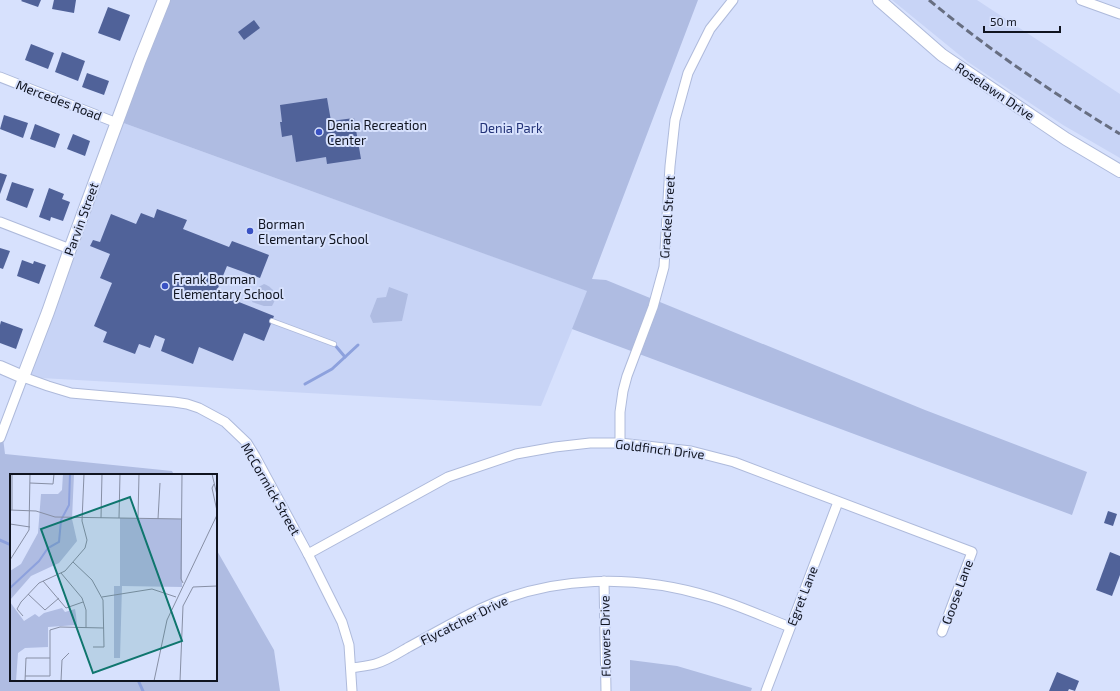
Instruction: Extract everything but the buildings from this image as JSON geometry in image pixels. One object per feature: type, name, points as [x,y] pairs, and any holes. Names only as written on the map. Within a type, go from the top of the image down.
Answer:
[{"type":"street","name":"Parvin Street","points":[[0,438],[164,0]]},
{"type":"street","name":"Grackel Street","points":[[620,443],[620,412],[623,391],[627,376],[654,307],[664,267],[670,166],[675,120],[688,73],[710,29],[733,0]]},
{"type":"street","name":"Roselawn Drive","points":[[879,0],[942,55],[1066,139],[1120,171]]},
{"type":"street","points":[[1081,0],[1120,14]]},
{"type":"street","name":"Mercedes Road","points":[[0,77],[117,123]]},
{"type":"street","points":[[0,222],[70,249]]},
{"type":"street","name":"McCormick Street","points":[[0,368],[71,393],[187,404],[212,413],[236,432],[251,450],[308,554],[342,622],[349,645],[352,691]]},
{"type":"street","name":"Goldfinch Drive","points":[[308,554],[455,474],[516,454],[555,447],[620,443],[665,447],[734,462],[972,552]]},
{"type":"street","name":"Egret Lane","points":[[766,691],[838,502]]},
{"type":"street","name":"Goose Lane","points":[[942,632],[972,552]]},
{"type":"street","name":"Flycatcher Drive","points":[[351,668],[376,664],[479,610],[506,598],[554,586],[604,581],[648,583],[692,592],[722,601],[790,627]]},
{"type":"street","name":"Flowers Drive","points":[[604,581],[606,691]]},
{"type":"lane","points":[[272,321],[334,344]]},
{"type":"shaded area","points":[[892,0],[977,0],[1120,94],[1120,158],[1063,125],[968,62]]},
{"type":"shaded area","name":"Borman Elementary School","points":[[118,121],[588,291],[541,406],[23,377]]},
{"type":"green space","name":"Denia Park","points":[[164,0],[698,0],[592,279],[606,280],[925,410],[1087,472],[1072,515],[572,329],[587,291],[118,121]]},
{"type":"green space","points":[[264,284],[274,292],[275,298],[272,306],[264,306],[252,302],[257,288]]},
{"type":"green space","points":[[389,287],[408,294],[402,321],[373,323],[370,316],[377,298],[386,297]]},
{"type":"green space","points":[[0,437],[3,438],[5,454],[172,471],[174,474],[10,474],[10,681],[217,681],[217,551],[274,650],[280,691],[0,691]]},
{"type":"green space","points":[[630,660],[677,666],[752,688],[751,691],[630,691]]},
{"type":"waterway","points":[[334,344],[345,357]]},
{"type":"waterway","points":[[305,384],[332,369],[358,345]]},
{"type":"waterway","points":[[0,540],[10,545]]},
{"type":"waterway","points":[[138,681],[143,691]]},
{"type":"railway","points":[[929,0],[1022,70],[1070,103],[1120,134]]},
{"type":"place","name":"Denia Recreation Center","points":[[319,132]]},
{"type":"place","name":"Borman Elementary School","points":[[250,231]]},
{"type":"place","name":"Frank Borman Elementary School","points":[[165,286]]}]
